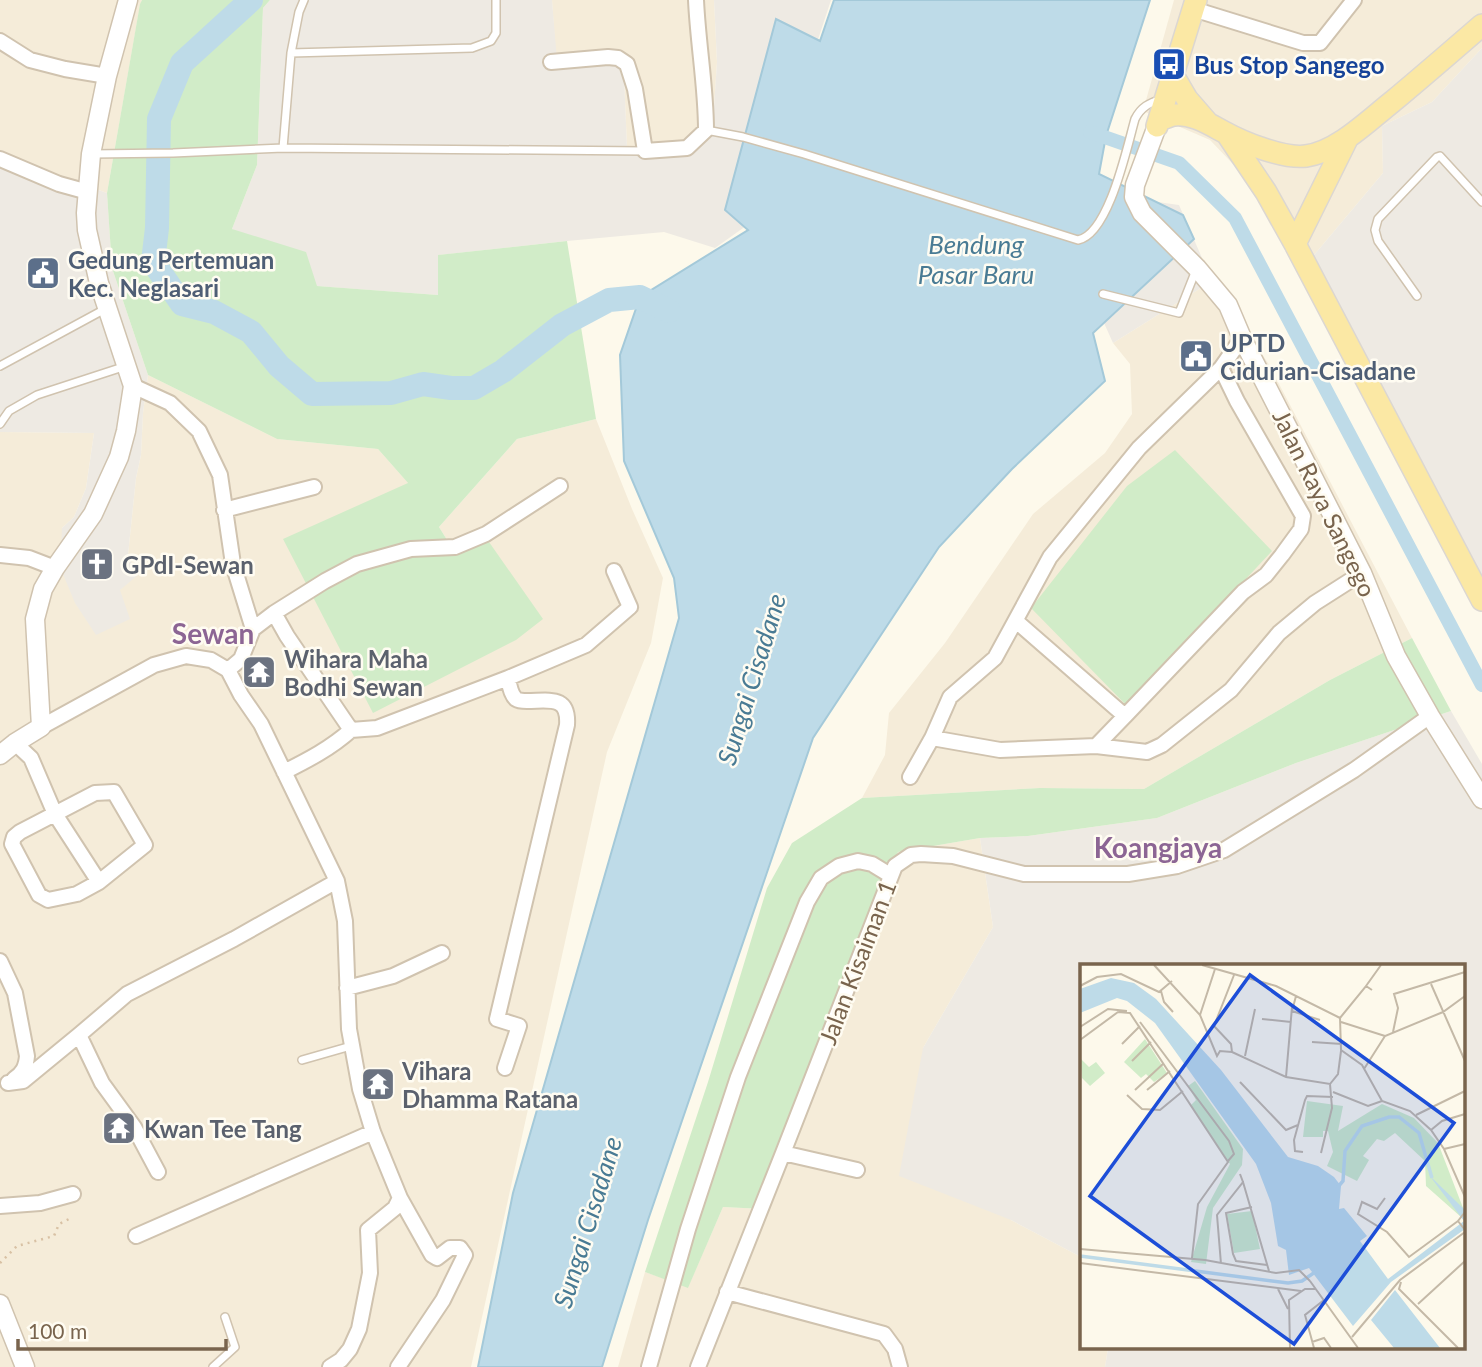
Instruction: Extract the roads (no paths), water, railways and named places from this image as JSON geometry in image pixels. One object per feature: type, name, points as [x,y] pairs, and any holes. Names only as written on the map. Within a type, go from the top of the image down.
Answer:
[{"type":"main road","points":[[1194,4],[1161,113],[1207,122],[1227,134],[1280,155],[1306,156],[1348,137],[1482,25]]},
{"type":"main road","points":[[1173,75],[1187,99],[1207,122]]},
{"type":"main road","points":[[1227,134],[1266,192],[1295,244],[1482,600]]},
{"type":"main road","points":[[1295,244],[1348,137]]},
{"type":"street","points":[[41,727],[35,619],[43,589],[93,514],[119,457],[133,386],[99,284],[87,230],[91,154],[107,76],[128,0]]},
{"type":"street","points":[[551,62],[618,58],[627,64],[635,89],[645,152],[687,148],[706,131],[696,0]]},
{"type":"street","points":[[1194,4],[1303,43],[1320,43],[1354,0]]},
{"type":"street","points":[[0,41],[30,60],[107,76]]},
{"type":"street","name":"Jalan Raya Sangego","points":[[1161,113],[1135,185],[1134,197],[1142,213],[1197,268],[1228,305],[1242,338],[1362,573],[1396,656],[1482,799]]},
{"type":"street","points":[[0,159],[59,184],[88,192]]},
{"type":"street","points":[[910,778],[950,697],[995,659],[1050,557],[1139,448],[1221,368],[1242,338]]},
{"type":"street","points":[[1096,746],[1243,592],[1266,575],[1301,529],[1303,516],[1221,368]]},
{"type":"street","points":[[133,386],[170,403],[199,431],[220,475],[233,564],[253,629]]},
{"type":"street","points":[[228,670],[241,659],[253,629],[325,581],[357,564],[411,549],[455,547],[486,534],[560,486]]},
{"type":"street","points":[[224,509],[314,487]]},
{"type":"street","points":[[0,555],[29,558],[55,568]]},
{"type":"street","points":[[284,772],[330,747],[351,730],[377,728],[586,645],[630,607],[614,571]]},
{"type":"street","points":[[932,738],[1000,750],[1096,746],[1147,752],[1162,745],[1231,690],[1279,633],[1315,603],[1362,573]]},
{"type":"street","points":[[274,613],[351,730]]},
{"type":"street","points":[[1016,621],[1125,716]]},
{"type":"street","points":[[0,755],[41,727],[155,665],[186,656],[211,660],[228,670],[261,724],[337,881],[345,921],[352,1046],[359,1089],[373,1132],[400,1198],[432,1255],[437,1258],[450,1248],[460,1248],[465,1255],[443,1300],[398,1367]]},
{"type":"street","points":[[505,1068],[519,1026],[496,1019],[568,715],[560,703],[518,701],[508,678]]},
{"type":"street","name":"Jalan Kisaiman 1","points":[[698,1367],[895,866],[911,855],[921,854],[953,856],[1024,874],[1128,874],[1177,866],[1224,850],[1354,770],[1430,716]]},
{"type":"street","points":[[15,743],[31,758],[55,814],[99,882]]},
{"type":"street","points":[[114,792],[145,845],[99,882],[77,894],[48,900],[39,895],[12,841],[20,832],[55,814],[94,793],[114,792]]},
{"type":"street","points":[[649,1367],[688,1229],[738,1077],[807,902],[821,878],[839,866],[858,861],[872,864],[890,875]]},
{"type":"street","points":[[4,1084],[23,1081],[127,994],[234,939],[337,881]]},
{"type":"street","points":[[347,988],[393,976],[442,953]]},
{"type":"street","points":[[0,961],[15,993],[27,1056],[22,1072],[4,1084]]},
{"type":"street","points":[[79,1035],[102,1083],[134,1127],[158,1172]]},
{"type":"street","points":[[136,1236],[373,1132]]},
{"type":"street","points":[[783,1153],[857,1170]]},
{"type":"street","points":[[0,1206],[40,1203],[73,1194]]},
{"type":"street","points":[[330,1367],[341,1360],[350,1349],[359,1329],[370,1273],[368,1230],[395,1208],[400,1198]]},
{"type":"street","points":[[727,1292],[884,1334],[895,1349],[900,1367]]},
{"type":"street","points":[[0,1304],[25,1367]]},
{"type":"lane","points":[[283,148],[291,53],[304,0]]},
{"type":"lane","points":[[291,53],[472,48],[491,41],[496,33],[496,0]]},
{"type":"lane","points":[[706,131],[743,137],[804,154],[1078,240],[1086,239],[1101,221],[1140,109],[1150,102],[1161,113]]},
{"type":"lane","points":[[91,154],[283,148],[645,152]]},
{"type":"lane","points":[[1417,296],[1378,241],[1375,230],[1378,219],[1440,156],[1482,202]]},
{"type":"lane","points":[[1103,294],[1179,313],[1197,268]]},
{"type":"lane","points":[[0,366],[107,308]]},
{"type":"lane","points":[[0,424],[9,411],[37,395],[127,365]]},
{"type":"lane","points":[[302,1060],[352,1046]]},
{"type":"lane","points":[[213,1367],[234,1347],[225,1317]]},
{"type":"water","points":[[834,0],[1150,0],[1106,136],[1099,174],[1183,215],[1194,239],[1093,333],[1105,381],[1012,469],[939,547],[813,738],[648,1220],[602,1367],[478,1367],[513,1193],[679,618],[674,578],[624,461],[620,355],[640,297],[748,230],[725,210],[776,19],[820,41]]},
{"type":"waterway","points":[[251,0],[182,63],[159,119],[157,228],[153,262],[182,304],[214,312],[251,332],[279,366],[312,394],[391,393],[423,384],[474,388],[503,371],[562,325],[609,300],[640,297],[669,311]]},
{"type":"waterway","points":[[1090,132],[1179,163],[1235,218],[1482,685]]},
{"type":"place","name":"Bus Stop Sangego","points":[[1169,64]]},
{"type":"place","name":"Gedung Pertemuan Kec. Neglasari","points":[[43,273]]},
{"type":"place","name":"UPTD Cidurian-Cisadane","points":[[1196,356]]},
{"type":"place","name":"GPdI-Sewan","points":[[97,564]]},
{"type":"place","name":"Wihara Maha Bodhi Sewan","points":[[259,672]]},
{"type":"place","name":"Vihara Dhamma Ratana","points":[[378,1084]]},
{"type":"place","name":"Kwan Tee Tang","points":[[119,1128]]},
{"type":"district","name":"Sewan","points":[[213,633]]},
{"type":"district","name":"Koangjaya","points":[[1158,847]]},
{"type":"water label","name":"Bendung Pasar Baru","points":[[976,259]]},
{"type":"water label","name":"Sungai Cisadane","points":[[751,679]]},
{"type":"water label","name":"Sungai Cisadane","points":[[587,1222]]}]
